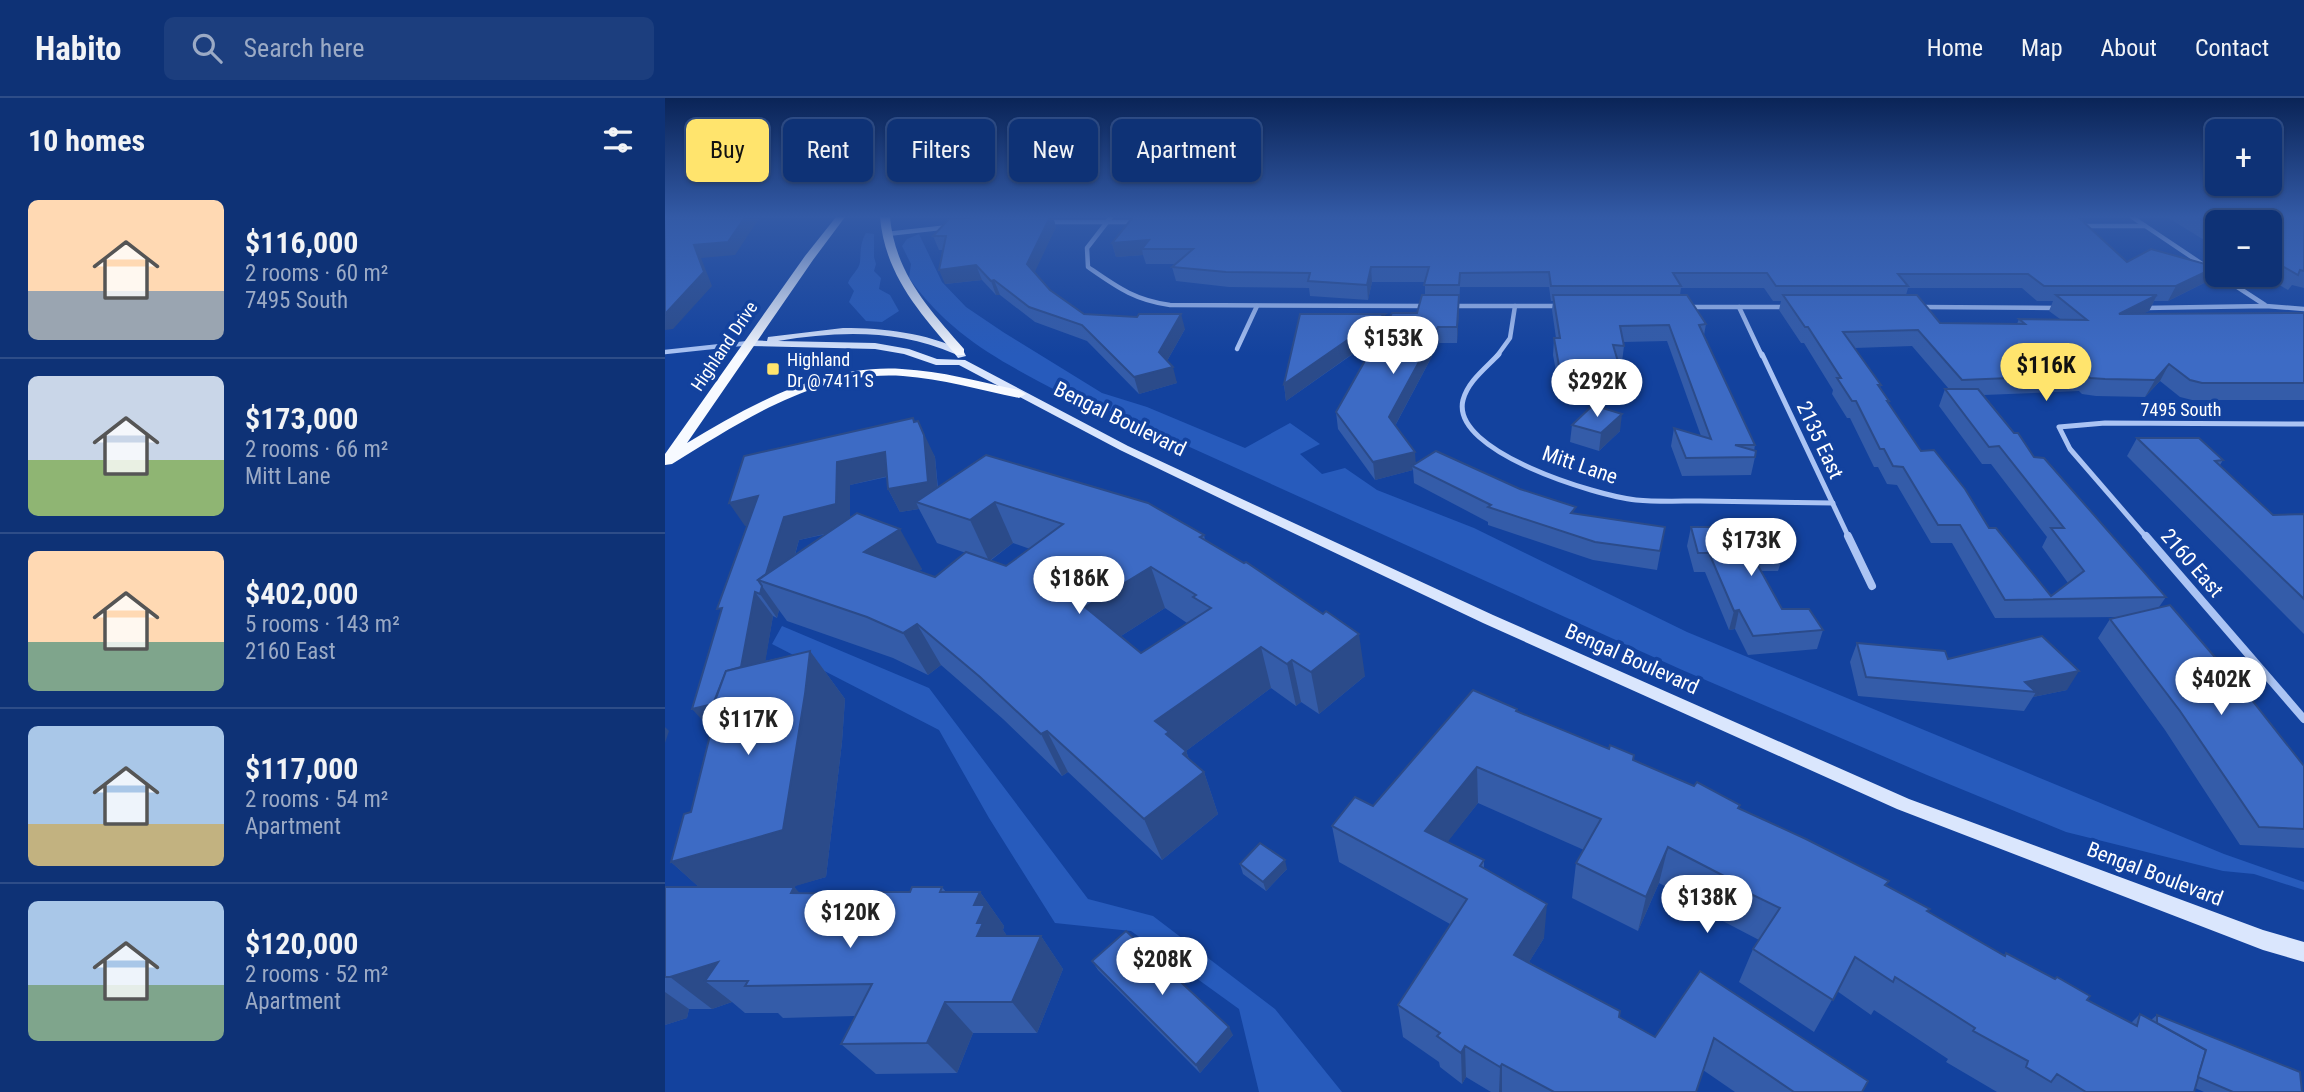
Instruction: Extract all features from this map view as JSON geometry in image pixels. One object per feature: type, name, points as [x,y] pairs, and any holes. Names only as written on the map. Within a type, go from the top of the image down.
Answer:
[{"type":"main road","name":"Highland Drive","points":[[666,462],[805,263]]},
{"type":"main road","points":[[895,263],[900,279],[961,357]]},
{"type":"main road","name":"Bengal Boulevard","points":[[749,343],[804,333],[865,331],[915,337],[961,357],[1019,394],[1124,448],[1488,619],[1903,804],[2263,940],[2304,952]]},
{"type":"main road","name":"Bengal Boulevard","points":[[749,343],[875,346],[906,351],[936,362],[961,357]]},
{"type":"main road","points":[[666,462],[771,401],[798,389],[842,376],[886,372],[911,374],[1019,394]]},
{"type":"street","points":[[1088,263],[1088,267],[1128,295],[1146,302],[1170,305],[1433,306]]},
{"type":"street","points":[[2238,287],[2266,306]]},
{"type":"street","points":[[1237,349],[1257,306]]},
{"type":"street","points":[[1447,306],[1568,306]]},
{"type":"street","name":"Mitt Lane","points":[[1515,306],[1515,328],[1510,342],[1474,382],[1465,395],[1462,406],[1466,423],[1480,440],[1507,456],[1605,493],[1635,500],[1833,503]]},
{"type":"street","points":[[2141,308],[2266,306],[2304,309]]},
{"type":"street","points":[[1673,307],[1795,307]]},
{"type":"street","name":"2135 East","points":[[1739,307],[1872,586]]},
{"type":"street","points":[[1919,307],[2071,308]]},
{"type":"street","points":[[665,352],[749,343]]},
{"type":"street","name":"7495 South","points":[[2059,427],[2105,423],[2304,424]]},
{"type":"street","name":"2160 East","points":[[2059,427],[2070,449],[2304,719]]},
{"type":"shaded area","points":[[876,263],[874,271],[881,278],[879,289],[890,295],[899,311],[882,322],[866,321],[849,302],[854,291],[848,283],[859,265]]},
{"type":"shaded area","points":[[933,263],[942,282],[966,307],[1102,393],[1147,407],[1245,448],[1290,423],[1320,444],[1300,454],[1322,474],[1345,468],[1377,490],[1474,528],[1687,632],[2224,854],[2304,882],[2304,890],[2254,874],[2223,871],[2066,832],[1680,669],[1068,392],[1061,393],[997,358],[959,331],[909,278],[911,264]]},
{"type":"shaded area","points":[[782,626],[929,688],[1088,899],[1153,916],[1275,1009],[1342,1092],[1259,1092],[1239,1009],[1131,931],[1055,923],[989,818],[939,730],[772,644]]},
{"type":"building","points":[[665,263],[701,263],[704,272],[665,314]]},
{"type":"building","points":[[940,263],[1027,263],[1050,290],[1084,314],[1137,317],[1139,314],[1181,314],[1159,352],[1173,367],[1134,377],[1082,325],[1029,307],[994,280],[991,281],[976,265],[939,270]]},
{"type":"building","points":[[1176,263],[2205,264],[2205,272],[2176,286],[2044,286],[2028,274],[1898,274],[1908,286],[1776,286],[1767,273],[1673,273],[1681,286],[1551,286],[1549,272],[1460,273],[1459,285],[1424,285],[1429,267],[1371,267],[1367,285],[1308,281],[1310,273],[1226,272],[1172,267]]},
{"type":"building","points":[[2282,263],[2304,263],[2304,271],[2300,270],[2298,275]]},
{"type":"building","points":[[1422,295],[1459,295],[1457,327],[1438,327],[1389,417],[1415,452],[1373,462],[1336,412],[1392,313],[1417,313]]},
{"type":"building","points":[[1553,295],[1687,295],[1706,324],[1699,325],[1755,445],[1735,445],[1756,451],[1755,457],[1686,458],[1674,428],[1711,439],[1669,325],[1620,326],[1624,346],[1613,345],[1619,365],[1559,366],[1554,338],[1560,338]]},
{"type":"building","points":[[1783,295],[1917,295],[1940,323],[2025,324],[2019,319],[2087,320],[2056,295],[2157,295],[2119,314],[2304,313],[2304,383],[2202,383],[2190,380],[2169,364],[2155,380],[2090,378],[2087,375],[1962,380],[1918,330],[1843,332],[1881,385],[1878,385],[1887,401],[1921,451],[1934,450],[1965,489],[1989,528],[1996,528],[2051,596],[2084,571],[2051,528],[2064,528],[1999,446],[1989,447],[1945,389],[1978,389],[2014,433],[2018,433],[2034,457],[2044,458],[2166,597],[2005,600],[1960,525],[1938,525],[1903,467],[1893,466],[1884,449],[1880,449],[1856,401],[1852,401],[1837,378],[1841,378],[1808,327],[1805,327]]},
{"type":"building","points":[[1300,314],[1385,314],[1284,384]]},
{"type":"building","points":[[1593,405],[1622,414],[1601,433],[1572,425]]},
{"type":"building","points":[[913,418],[914,422],[918,421],[924,435],[928,482],[888,489],[885,452],[837,462],[836,504],[784,517],[766,574],[758,580],[762,586],[760,594],[755,592],[741,667],[726,671],[713,704],[692,709],[722,608],[717,609],[758,496],[729,503],[744,456]]},
{"type":"building","points":[[2137,438],[2199,438],[2223,460],[2215,461],[2273,515],[2304,514],[2304,599]]},
{"type":"building","points":[[1436,451],[1520,489],[1576,507],[1571,513],[1665,527],[1660,551],[1595,542],[1488,507],[1491,505],[1412,466]]},
{"type":"building","points":[[986,455],[1148,503],[1204,535],[1200,537],[1246,562],[1323,614],[1326,611],[1359,634],[1311,672],[1292,660],[1287,664],[1261,647],[1155,721],[1186,751],[1183,754],[1204,772],[1144,819],[1047,731],[1041,734],[980,677],[917,624],[903,633],[867,617],[758,580],[857,513],[900,529],[864,552],[935,577],[966,552],[1006,566],[1063,524],[995,502],[970,520],[916,502]],"holes":[[[1151,567],[1196,595],[1193,597],[1211,608],[1141,653],[1085,607]]]},
{"type":"building","points":[[1691,527],[1771,527],[1784,553],[1751,553],[1782,609],[1809,609],[1823,630],[1753,636],[1739,610],[1734,611],[1709,553],[1698,553]]},
{"type":"building","points":[[2170,605],[2251,699],[2304,766],[2304,829],[2259,827],[2180,711],[2110,619]]},
{"type":"building","points":[[2042,636],[2079,671],[2025,682],[2036,692],[1866,677],[1857,643],[1945,651],[1948,659]]},
{"type":"building","points":[[810,651],[783,830],[671,862],[684,814],[691,812],[717,707],[712,709],[726,671]]},
{"type":"building","points":[[1473,690],[1517,709],[1516,711],[1609,749],[1610,745],[1634,755],[1633,760],[1694,786],[1697,782],[1740,805],[1738,808],[1889,881],[1885,885],[1930,909],[1927,911],[2005,956],[2006,953],[2055,979],[2057,977],[2090,996],[2087,1000],[2137,1026],[2140,1014],[2206,1050],[2194,1092],[2086,1092],[2057,1074],[2051,1082],[2026,1067],[2028,1061],[1973,1031],[1975,1028],[1895,977],[1893,982],[1855,957],[1833,1000],[1753,949],[1780,908],[1726,882],[1728,878],[1668,847],[1646,897],[1576,863],[1601,819],[1477,767],[1425,831],[1484,860],[1480,866],[1547,904],[1514,955],[1620,1011],[1619,1017],[1655,1037],[1700,971],[1868,1081],[1862,1092],[1794,1092],[1714,1038],[1696,1092],[1554,1092],[1502,1064],[1500,1067],[1465,1046],[1461,1053],[1437,1036],[1440,1033],[1398,1005],[1467,899],[1332,826],[1355,797],[1373,806]]},
{"type":"building","points":[[1260,843],[1285,860],[1263,882],[1240,864]]},
{"type":"building","points":[[665,887],[794,887],[791,893],[874,894],[910,892],[912,887],[942,887],[940,892],[980,892],[974,905],[985,905],[977,923],[983,923],[977,936],[1041,936],[1012,1002],[945,1002],[927,1043],[841,1044],[872,984],[745,986],[748,981],[705,981],[718,962],[665,977]]},
{"type":"building","points":[[1126,931],[1229,1027],[1196,1065],[1092,961]]},
{"type":"building","points":[[2157,1015],[2300,1072],[2302,1092],[2233,1092],[2198,1077],[2206,1050],[2157,1023]]},
{"type":"place","name":"Highland Dr @ 7411 S","points":[[773,369]]}]
